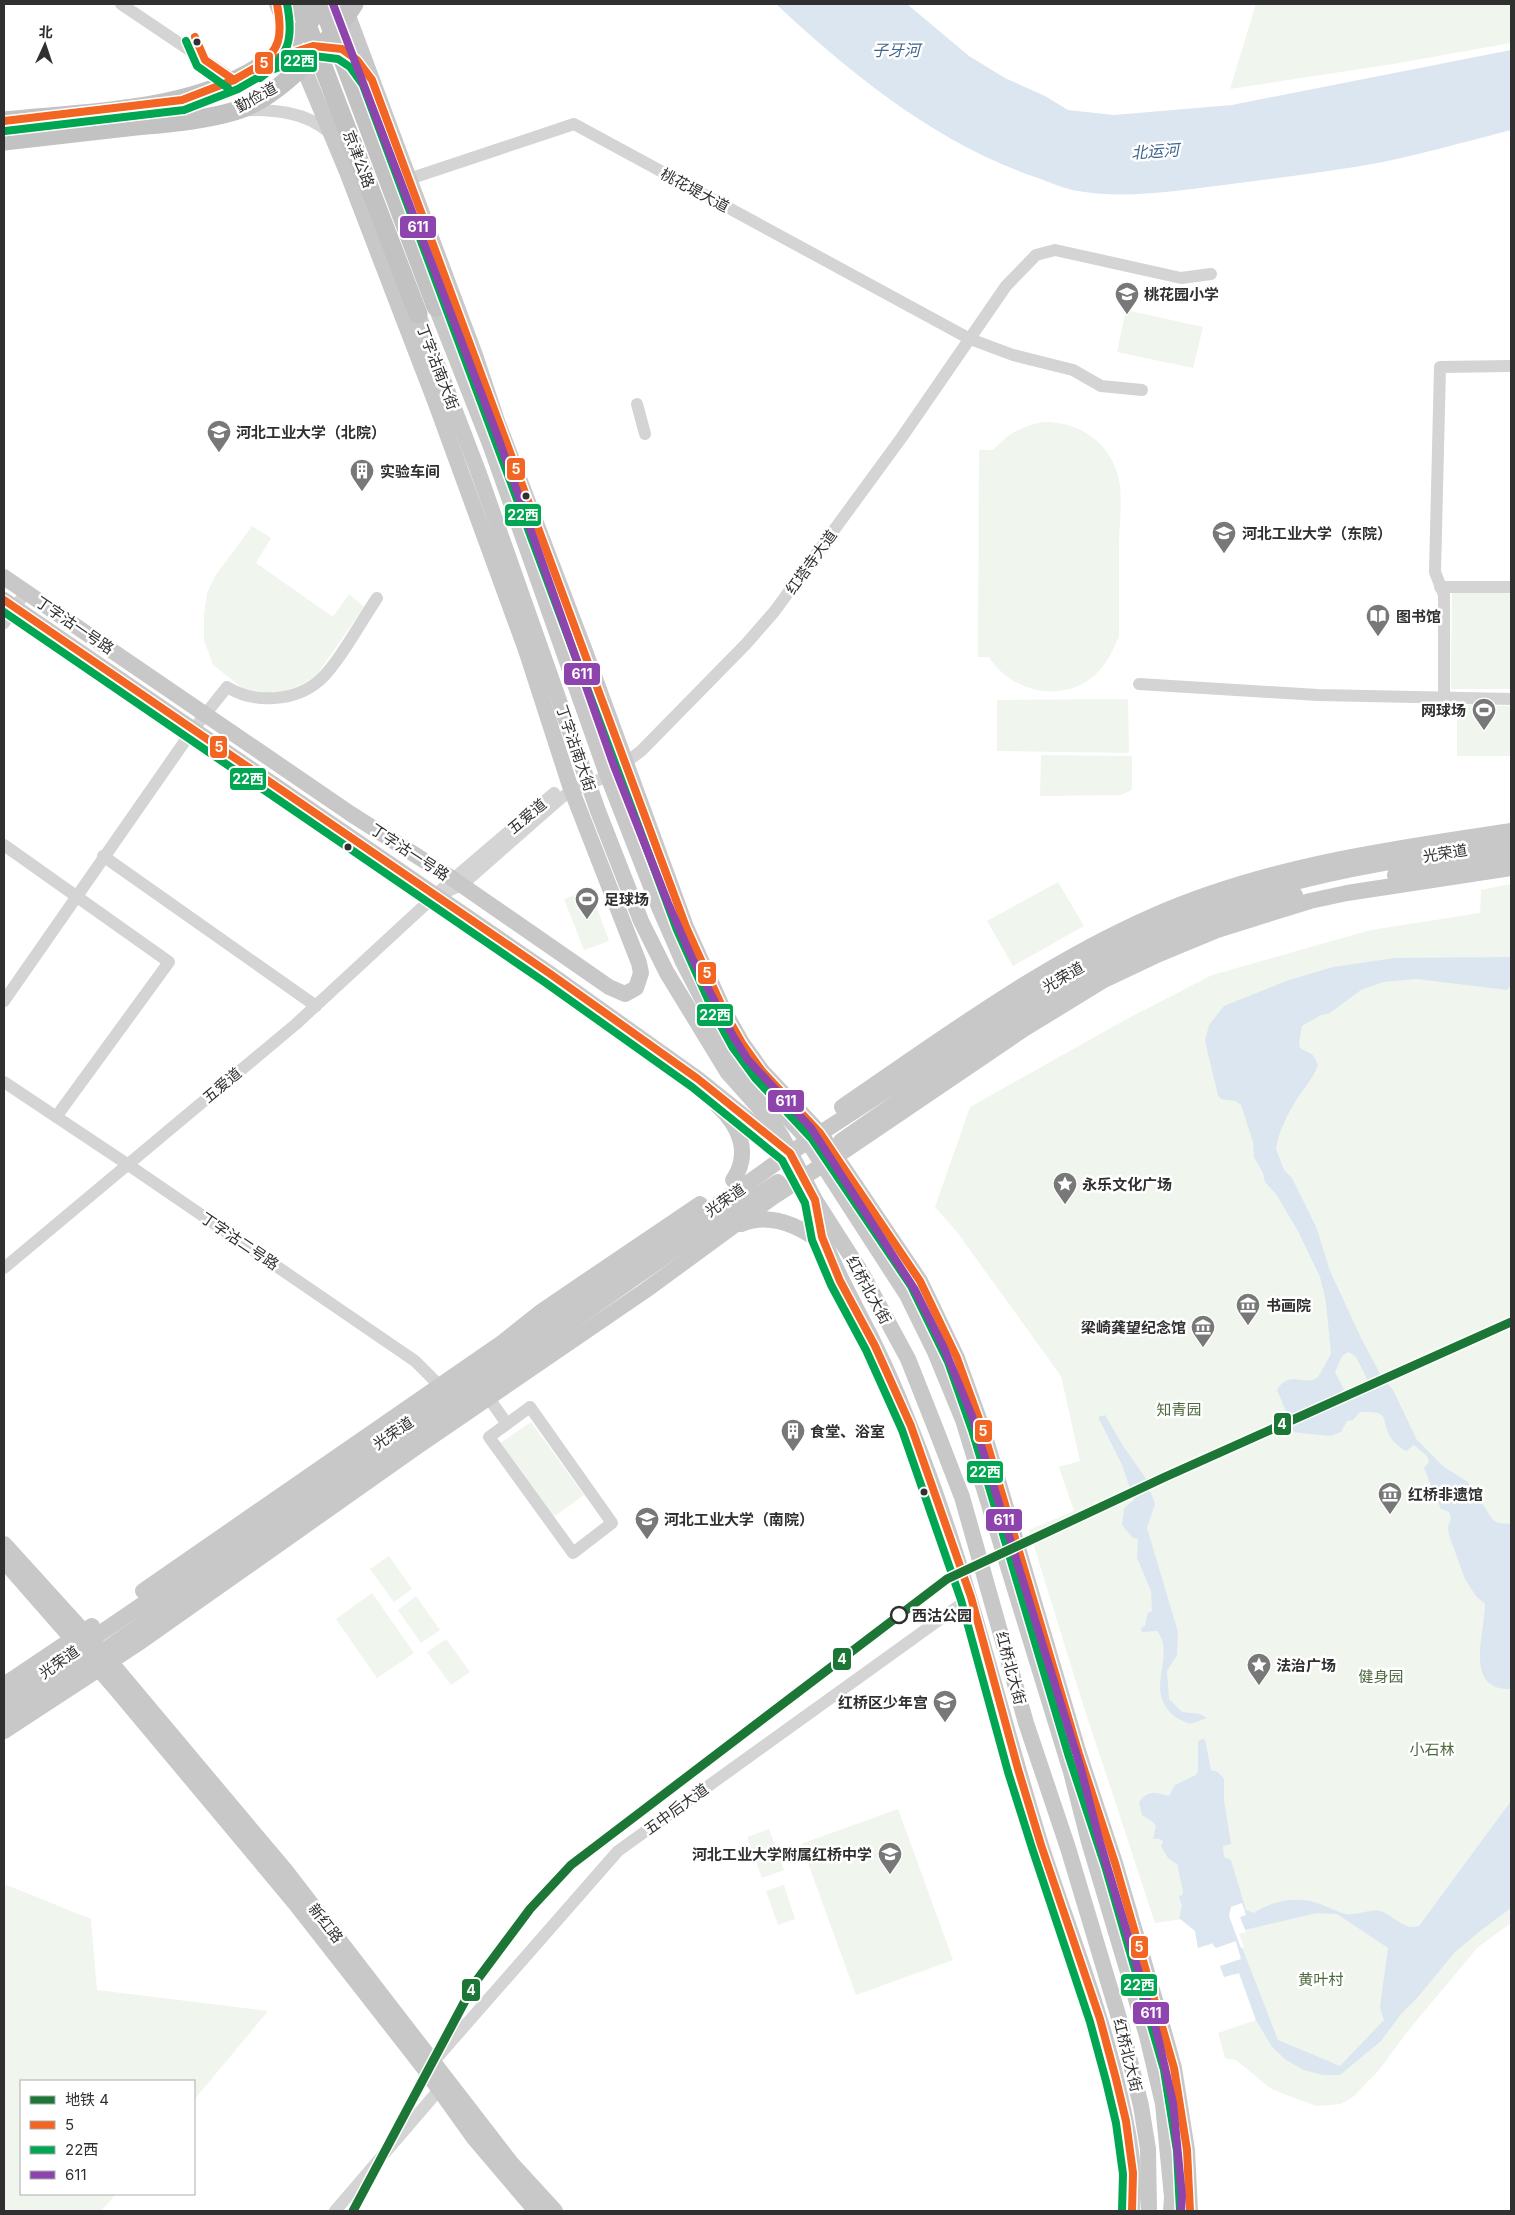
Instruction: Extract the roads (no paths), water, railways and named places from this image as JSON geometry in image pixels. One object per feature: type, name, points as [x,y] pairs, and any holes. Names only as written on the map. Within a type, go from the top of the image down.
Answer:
[{"type":"highway","name":"京津公路","points":[[299,4],[418,314]]},
{"type":"highway","name":"勤俭道","points":[[4,140],[178,122],[238,110],[265,96],[296,52],[310,22],[322,4]]},
{"type":"highway","name":"京津公路","points":[[322,4],[436,307]]},
{"type":"highway","name":"勤俭道","points":[[4,121],[182,100],[234,80],[268,61],[323,46],[348,7]]},
{"type":"main road","points":[[278,4],[296,52],[332,135],[436,401],[526,650],[571,787]]},
{"type":"main road","points":[[268,61],[280,42],[282,32],[278,4]]},
{"type":"main road","points":[[348,7],[372,80],[497,421],[590,664],[682,917],[724,1011],[742,1043],[811,1133]]},
{"type":"main road","points":[[323,46],[342,49],[350,55],[372,80]]},
{"type":"main road","name":"丁字沽南大街","points":[[436,307],[490,444],[607,772],[659,907],[683,962],[715,1025],[750,1079],[786,1114],[811,1133]]},
{"type":"main road","name":"丁字沽南大街","points":[[418,314],[522,593],[587,780],[641,921],[667,973],[728,1073],[772,1122],[786,1149]]},
{"type":"main road","name":"丁字沽一号路","points":[[4,577],[206,713],[351,814],[457,882],[609,987],[625,994],[633,992],[640,980],[639,963],[571,787]]},
{"type":"main road","points":[[522,593],[526,650]]},
{"type":"main road","name":"丁字沽一号路","points":[[9,604],[549,973],[698,1079],[786,1149]]},
{"type":"main road","points":[[4,1731],[449,1402],[503,1342],[542,1311],[733,1180],[811,1133],[1042,973],[1102,939],[1154,915],[1246,882],[1334,859],[1381,850],[1511,831]]},
{"type":"main road","name":"光荣道","points":[[811,1133],[1040,990],[1105,953],[1171,922],[1234,899],[1311,877],[1389,862],[1511,843]]},
{"type":"main road","name":"光荣道","points":[[827,1157],[1038,1005],[1114,962],[1164,939],[1215,919],[1304,892],[1511,855]]},
{"type":"main road","points":[[449,1402],[488,1397],[646,1290],[801,1174],[1104,980],[1159,954],[1217,930],[1310,901],[1347,893],[1511,868]]},
{"type":"main road","points":[[678,1065],[725,1113],[737,1131],[742,1144],[743,1160],[733,1180]]},
{"type":"main road","name":"红桥北大街","points":[[811,1133],[827,1157],[907,1295],[935,1352],[959,1411],[1070,1772],[1155,2068],[1164,2113],[1172,2197],[1171,2211]]},
{"type":"main road","name":"光荣道","points":[[449,1402],[786,1149]]},
{"type":"main road","name":"红桥北大街","points":[[786,1149],[815,1200],[861,1272],[908,1359],[962,1498],[1026,1723],[1068,1848],[1122,2028],[1141,2106],[1148,2149],[1148,2211]]},
{"type":"main road","points":[[827,1157],[920,1280],[957,1358],[983,1430],[1079,1754],[1115,1863],[1174,2068],[1187,2150],[1190,2211]]},
{"type":"main road","name":"光荣道","points":[[4,1699],[81,1640],[449,1402],[701,1231],[801,1174]]},
{"type":"main road","points":[[815,1200],[825,1245],[840,1281],[875,1346],[911,1426],[971,1597],[987,1660],[1041,1845],[1062,1902],[1100,2019],[1116,2079],[1126,2121],[1133,2173],[1132,2211]]},
{"type":"main road","points":[[732,1227],[749,1220],[776,1220],[799,1228],[861,1272]]},
{"type":"main road","points":[[4,1544],[81,1640]]},
{"type":"main road","points":[[4,1561],[81,1640]]},
{"type":"main road","points":[[4,1685],[81,1640]]},
{"type":"main road","name":"新红路","points":[[81,1640],[444,2084],[511,2163],[555,2211]]},
{"type":"main road","points":[[987,1660],[1026,1723]]},
{"type":"main road","name":"光荣道","points":[[4,1716],[100,1661]]},
{"type":"main road","points":[[1038,1761],[1045,1818],[1062,1902]]},
{"type":"main road","points":[[1070,1772],[1100,1838],[1115,1863]]},
{"type":"main road","name":"新红路","points":[[444,2084],[474,2138],[536,2211]]},
{"type":"street","points":[[121,4],[234,80]]},
{"type":"street","points":[[238,110],[283,111],[320,124],[332,135]]},
{"type":"street","name":"桃花堤大道","points":[[409,179],[574,124],[970,339],[1013,355],[1073,370],[1101,386],[1142,390]]},
{"type":"street","name":"红塔寺大道","points":[[587,780],[625,763],[640,751],[746,644],[774,612],[1006,286],[1036,255],[1055,250],[1181,278],[1210,274]]},
{"type":"street","points":[[1444,699],[1444,595],[1435,572],[1440,368],[1511,366]]},
{"type":"street","points":[[637,404],[645,434]]},
{"type":"street","points":[[1440,587],[1511,587]]},
{"type":"street","points":[[4,623],[9,604],[26,592]]},
{"type":"street","points":[[4,1001],[75,896],[192,730],[227,687],[244,696],[266,699],[301,692],[320,680],[336,660],[377,598]]},
{"type":"street","points":[[1139,684],[1318,695],[1511,699]]},
{"type":"street","name":"五爱道","points":[[4,1268],[316,1006],[436,896],[457,882],[545,800],[587,780]]},
{"type":"street","points":[[4,846],[169,962],[56,1117]]},
{"type":"street","points":[[103,856],[316,1006]]},
{"type":"street","name":"丁字沽二号路","points":[[4,1082],[415,1361],[449,1402]]},
{"type":"street","points":[[488,1397],[507,1424]]},
{"type":"street","points":[[530,1407],[612,1523],[573,1552],[489,1437],[507,1424],[530,1407]]},
{"type":"street","name":"五中后大道","points":[[429,2064],[618,1851],[971,1597]]},
{"type":"street","points":[[335,2211],[444,2084]]},
{"type":"water","name":"子牙河","points":[[776,4],[907,4],[969,56],[1005,78],[1045,96],[1068,110],[1114,115],[1232,105],[1511,50],[1511,130],[1383,162],[1304,175],[1148,194],[1091,193],[1072,190],[1001,164],[966,147],[932,127],[866,82]]},
{"type":"water","points":[[1511,957],[1511,985],[1507,990],[1417,979],[1383,982],[1361,990],[1330,1013],[1321,1015],[1302,1026],[1300,1048],[1313,1055],[1318,1065],[1286,1119],[1276,1149],[1284,1170],[1292,1178],[1317,1229],[1330,1271],[1362,1340],[1382,1377],[1393,1390],[1417,1440],[1444,1467],[1468,1482],[1493,1520],[1498,1523],[1511,1524],[1511,1689],[1496,1687],[1487,1681],[1482,1671],[1480,1658],[1485,1604],[1476,1596],[1465,1579],[1449,1535],[1448,1527],[1451,1518],[1449,1512],[1441,1509],[1424,1468],[1429,1462],[1427,1456],[1414,1445],[1406,1451],[1396,1444],[1391,1438],[1383,1417],[1377,1413],[1360,1412],[1353,1420],[1347,1421],[1341,1432],[1331,1436],[1291,1432],[1288,1416],[1277,1390],[1285,1381],[1294,1379],[1308,1381],[1318,1377],[1331,1354],[1326,1302],[1320,1277],[1298,1231],[1276,1194],[1265,1182],[1263,1173],[1254,1157],[1253,1142],[1241,1105],[1235,1101],[1221,1099],[1218,1095],[1205,1041],[1209,1025],[1224,1006],[1286,981],[1333,967],[1395,958]],"holes":[[[1349,1352],[1356,1357],[1368,1381],[1361,1391],[1346,1394],[1335,1372],[1342,1356]]]},
{"type":"water","points":[[1105,1415],[1123,1446],[1145,1477],[1155,1504],[1147,1528],[1178,1632],[1177,1655],[1167,1671],[1169,1699],[1182,1712],[1200,1714],[1207,1718],[1190,1724],[1174,1716],[1163,1702],[1160,1681],[1164,1650],[1162,1640],[1157,1631],[1142,1632],[1141,1628],[1145,1626],[1148,1613],[1152,1611],[1151,1591],[1137,1558],[1138,1539],[1133,1538],[1122,1525],[1124,1508],[1134,1500],[1122,1465],[1098,1417]]},
{"type":"water","points":[[1205,1740],[1211,1770],[1218,1772],[1224,1779],[1224,1800],[1231,1844],[1223,1846],[1224,1857],[1231,1860],[1246,1910],[1254,1913],[1268,1905],[1284,1901],[1301,1900],[1317,1903],[1346,1914],[1377,1910],[1386,1913],[1404,1925],[1419,1926],[1511,1801],[1511,1908],[1454,1953],[1418,1997],[1401,2014],[1381,2041],[1340,2075],[1323,2075],[1304,2070],[1286,2060],[1272,2047],[1256,2020],[1239,1973],[1224,1977],[1220,1966],[1241,1959],[1236,1941],[1216,1948],[1212,1943],[1198,1948],[1195,1931],[1179,1918],[1182,1906],[1179,1897],[1183,1894],[1178,1865],[1168,1858],[1161,1846],[1163,1841],[1153,1839],[1156,1826],[1142,1815],[1139,1802],[1146,1795],[1153,1793],[1169,1796],[1175,1785],[1196,1775],[1198,1771],[1198,1741]],"holes":[[[1317,1913],[1337,1914],[1388,1948],[1380,2007],[1384,2020],[1340,2066],[1278,2040],[1236,1932]]]},
{"type":"metro line","name":"4","points":[[353,2211],[474,1984],[530,1909],[571,1865],[947,1579],[1165,1477],[1511,1322]]},
{"type":"place","name":"桃花园小学","points":[[1127,315]]},
{"type":"place","name":"河北工业大学（北院）","points":[[219,453]]},
{"type":"place","name":"实验车间","points":[[362,492]]},
{"type":"place","name":"河北工业大学（东院）","points":[[1224,554]]},
{"type":"place","name":"图书馆","points":[[1378,637]]},
{"type":"place","name":"网球场","points":[[1484,731]]},
{"type":"place","name":"足球场","points":[[587,920]]},
{"type":"place","name":"永乐文化广场","points":[[1065,1205]]},
{"type":"place","name":"书画院","points":[[1248,1326]]},
{"type":"place","name":"梁崎龚望纪念馆","points":[[1203,1348]]},
{"type":"place","name":"食堂、浴室","points":[[793,1452]]},
{"type":"place","name":"红桥非遗馆","points":[[1390,1515]]},
{"type":"place","name":"河北工业大学（南院）","points":[[647,1540]]},
{"type":"place","name":"西沽公园","points":[[899,1615]]},
{"type":"place","name":"法治广场","points":[[1259,1686]]},
{"type":"place","name":"红桥区少年宫","points":[[945,1723]]},
{"type":"place","name":"河北工业大学附属红桥中学","points":[[890,1875]]},
{"type":"water label","name":"北运河","points":[[1155,151]]},
{"type":"park label","name":"知青园","points":[[1179,1409]]},
{"type":"park label","name":"健身园","points":[[1381,1676]]},
{"type":"park label","name":"小石林","points":[[1432,1749]]},
{"type":"park label","name":"黄叶村","points":[[1321,1979]]}]
